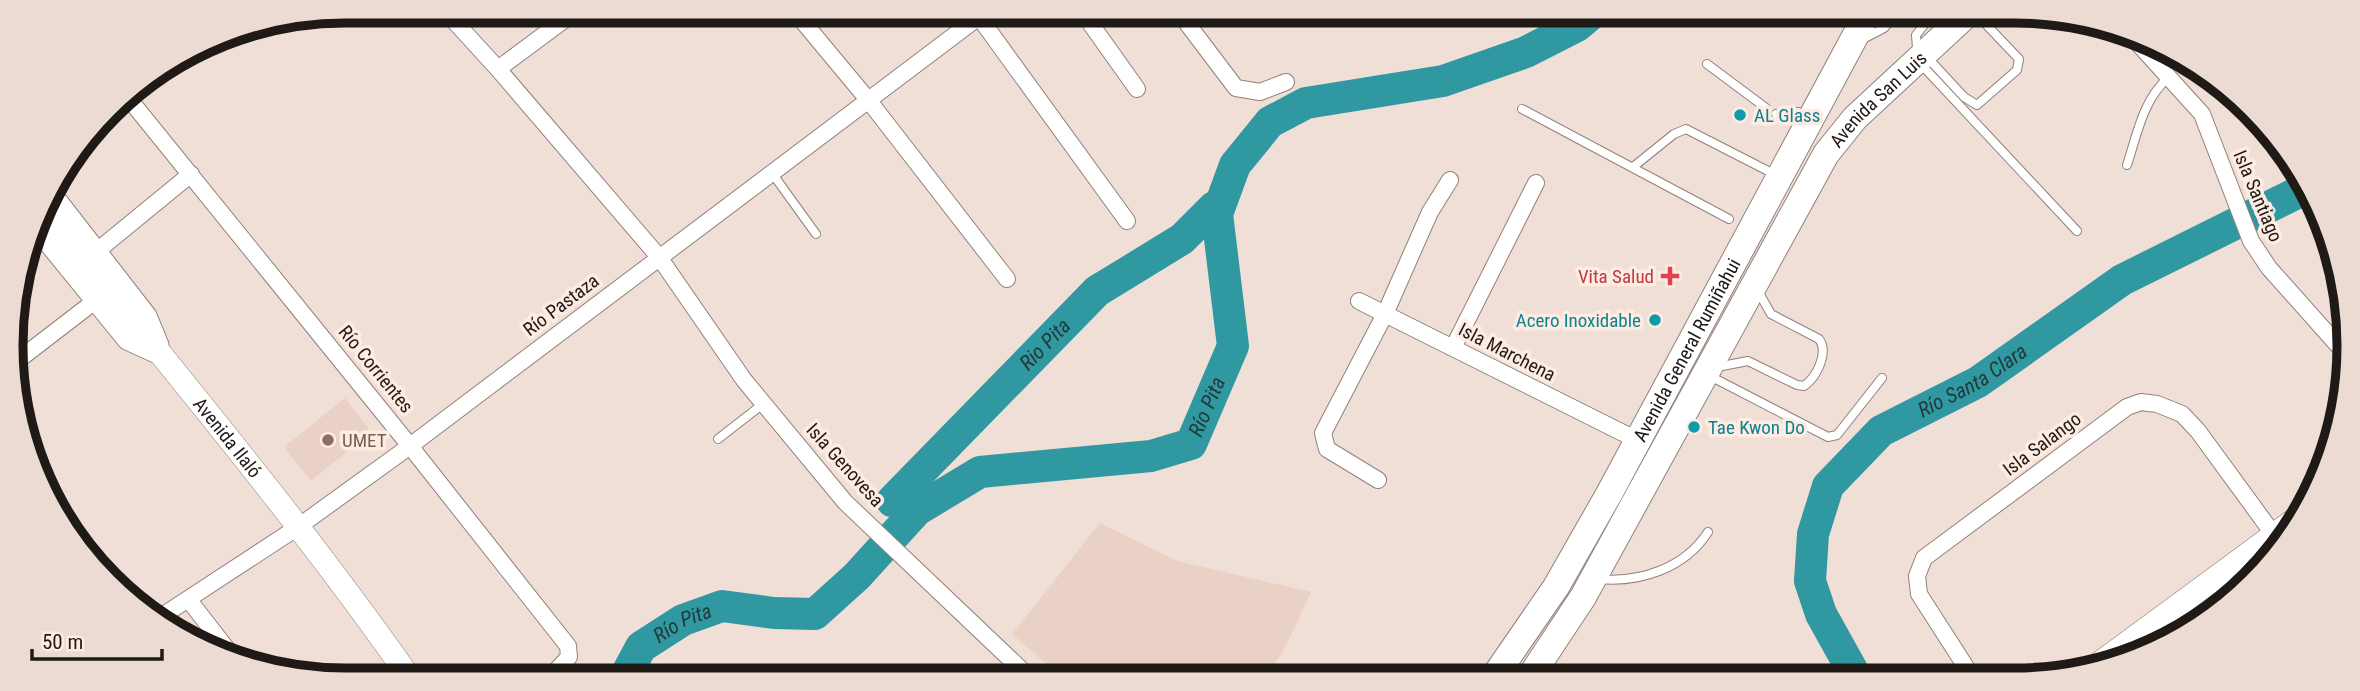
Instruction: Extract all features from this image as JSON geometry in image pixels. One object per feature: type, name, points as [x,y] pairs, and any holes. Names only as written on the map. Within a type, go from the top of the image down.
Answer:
[{"type":"highway","name":"Avenida General Rumiñahui","points":[[1500,668],[1556,587],[1862,23]]},
{"type":"highway","name":"Avenida San Luis","points":[[1826,155],[1855,118],[1958,23]]},
{"type":"highway","name":"Avenida General Rumiñahui","points":[[1536,668],[1593,579],[1826,155]]},
{"type":"main road","name":"Avenida Ilaló","points":[[50,216],[298,527],[403,668]]},
{"type":"main road","points":[[2115,652],[2278,532]]},
{"type":"street","name":"Isla Genovesa","points":[[455,23],[659,257],[763,404],[845,502],[901,551],[1020,668]]},
{"type":"street","points":[[498,69],[560,23]]},
{"type":"street","points":[[803,23],[869,101],[1007,279]]},
{"type":"street","name":"Río Pastaza","points":[[166,614],[298,527],[410,446],[971,23]]},
{"type":"street","points":[[987,23],[1127,221]]},
{"type":"street","points":[[1090,23],[1138,89]]},
{"type":"street","points":[[1187,23],[1236,88],[1260,92],[1286,82]]},
{"type":"street","points":[[2143,49],[2169,77]]},
{"type":"street","name":"Isla Santiago","points":[[2169,77],[2202,114],[2251,241],[2269,268],[2337,344]]},
{"type":"street","name":"Río Corrientes","points":[[133,103],[568,646],[569,657],[559,668]]},
{"type":"street","points":[[97,251],[191,174]]},
{"type":"street","points":[[1378,480],[1327,449],[1322,438],[1385,314],[1430,212],[1450,180]]},
{"type":"street","points":[[1453,348],[1536,183]]},
{"type":"street","points":[[57,200],[148,316],[163,356]]},
{"type":"street","points":[[42,236],[127,340],[163,356]]},
{"type":"street","points":[[23,356],[95,301]]},
{"type":"street","name":"Isla Marchena","points":[[1359,301],[1637,440]]},
{"type":"street","name":"Isla Salango","points":[[1967,668],[1919,594],[1917,576],[1924,558],[2127,407],[2141,402],[2157,404],[2182,414],[2274,535]]},
{"type":"street","points":[[188,599],[223,644]]},
{"type":"lane","points":[[1851,45],[1885,28],[1889,23]]},
{"type":"lane","points":[[1925,23],[1916,34],[1921,58],[2077,232]]},
{"type":"lane","points":[[1921,58],[1964,97],[1977,105],[2017,70],[2019,59],[1985,23]]},
{"type":"lane","points":[[1707,64],[1766,108]]},
{"type":"lane","points":[[2127,165],[2146,107],[2159,86],[2169,77]]},
{"type":"lane","points":[[1522,109],[1729,219]]},
{"type":"lane","points":[[1776,114],[1798,111],[1811,118]]},
{"type":"lane","points":[[1633,167],[1674,134],[1686,129],[1779,176]]},
{"type":"lane","points":[[772,173],[817,234]]},
{"type":"lane","points":[[1707,372],[1748,361],[1797,385],[1804,386],[1810,382],[1824,353],[1824,345],[1819,339],[1771,314],[1754,285]]},
{"type":"lane","points":[[1707,372],[1828,437],[1837,435],[1882,378]]},
{"type":"lane","points":[[718,439],[763,404]]},
{"type":"lane","points":[[1593,579],[1624,581],[1658,571],[1691,553],[1708,532]]},
{"type":"shaded area","name":"UMET","points":[[345,398],[371,432],[311,481],[284,447]]},
{"type":"shaded area","points":[[1100,523],[1177,561],[1311,592],[1286,646],[1272,668],[1051,668],[1012,634]]},
{"type":"waterway","name":"Río Pita","points":[[630,668],[641,647],[683,620],[722,606],[774,613],[815,614],[857,576],[917,510],[980,472],[1151,456],[1191,444],[1233,346],[1217,214],[1235,165],[1270,122],[1306,103],[1443,81],[1526,52],[1581,23]]},
{"type":"waterway","name":"Río Santa Clara","points":[[1851,668],[1821,614],[1810,581],[1813,534],[1828,486],[1881,431],[1978,382],[2122,280],[2298,192]]},
{"type":"waterway","name":"Rio Pita","points":[[892,501],[1097,291],[1182,239],[1214,207]]},
{"type":"place","name":"AL Glass","points":[[1740,115]]},
{"type":"place","name":"Vita Salud","points":[[1670,276]]},
{"type":"place","name":"Acero Inoxidable","points":[[1655,320]]},
{"type":"place","name":"Tae Kwon Do","points":[[1694,427]]},
{"type":"place","name":"UMET","points":[[328,440]]}]
